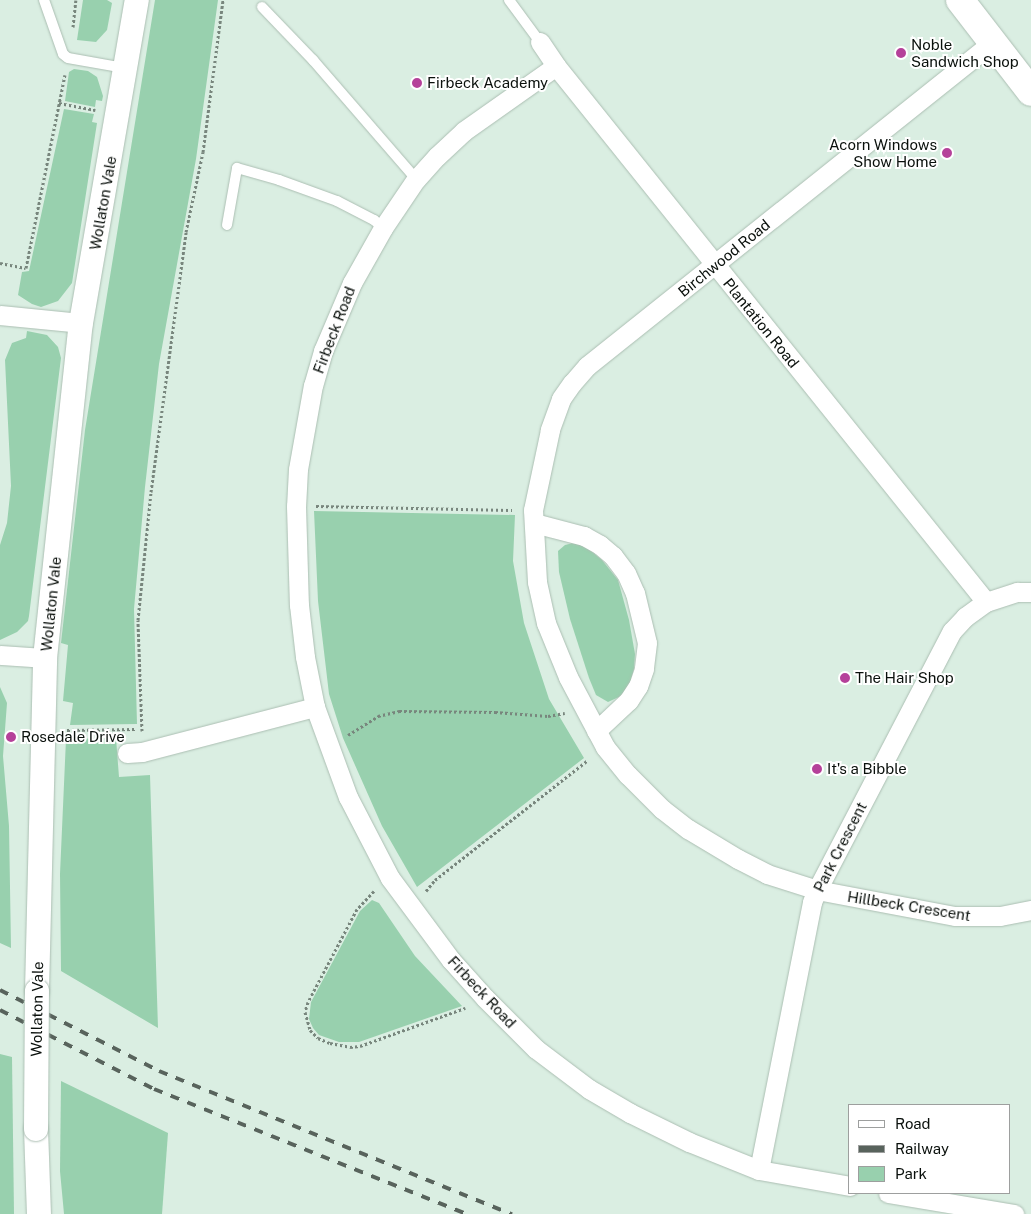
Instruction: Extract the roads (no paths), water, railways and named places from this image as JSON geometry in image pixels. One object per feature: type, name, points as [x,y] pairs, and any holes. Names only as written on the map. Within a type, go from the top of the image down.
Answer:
[{"type":"main road","points":[[960,0],[1031,92]]},
{"type":"street","name":"Wollaton Vale","points":[[39,1214],[36,1129],[37,991],[44,658],[81,323],[119,115],[137,0]]},
{"type":"street","name":"Plantation Road","points":[[540,42],[556,66],[715,266],[986,602]]},
{"type":"street","name":"Birchwood Road","points":[[817,890],[767,874],[688,829],[655,802],[600,739],[568,677],[546,623],[537,582],[533,517],[550,430],[561,399],[587,366],[715,266],[993,42]]},
{"type":"street","name":"Firbeck Road","points":[[556,66],[464,131],[436,156],[416,179],[383,228],[352,283],[323,352],[313,386],[298,469],[296,506],[299,604],[305,657],[315,707],[328,748],[348,797],[390,878],[451,960],[485,998],[536,1049],[589,1089],[690,1142],[760,1170]]},
{"type":"street","points":[[0,315],[81,323]]},
{"type":"street","points":[[533,517],[584,536],[600,545],[613,556],[626,572],[635,593],[647,643],[644,669],[638,686],[600,739]]},
{"type":"street","name":"Park Crescent","points":[[760,1170],[812,902],[817,890],[952,631],[965,617],[986,602],[1017,592],[1031,592]]},
{"type":"street","points":[[0,655],[44,658]]},
{"type":"street","points":[[135,752],[315,707]]},
{"type":"street","name":"Hillbeck Crescent","points":[[817,890],[955,916],[1000,916],[1031,910]]},
{"type":"street","points":[[760,1170],[848,1186]]},
{"type":"street","points":[[894,1194],[1014,1214]]},
{"type":"lane","points":[[44,0],[60,45],[68,58],[126,68]]},
{"type":"lane","points":[[509,0],[540,42]]},
{"type":"lane","points":[[262,7],[313,60],[416,179]]},
{"type":"lane","points":[[227,225],[237,168],[279,180],[337,201],[374,220],[383,228]]},
{"type":"railway","points":[[0,990],[159,1071],[512,1214]]},
{"type":"railway","points":[[0,1010],[154,1089],[467,1214]]},
{"type":"place","name":"Noble Sandwich Shop","points":[[901,53]]},
{"type":"place","name":"Firbeck Academy","points":[[417,83]]},
{"type":"place","name":"Acorn Windows Show Home","points":[[947,153]]},
{"type":"place","name":"The Hair Shop","points":[[845,678]]},
{"type":"place","name":"Rosedale Drive","points":[[11,737]]},
{"type":"place","name":"It's a Bibble","points":[[817,769]]}]
